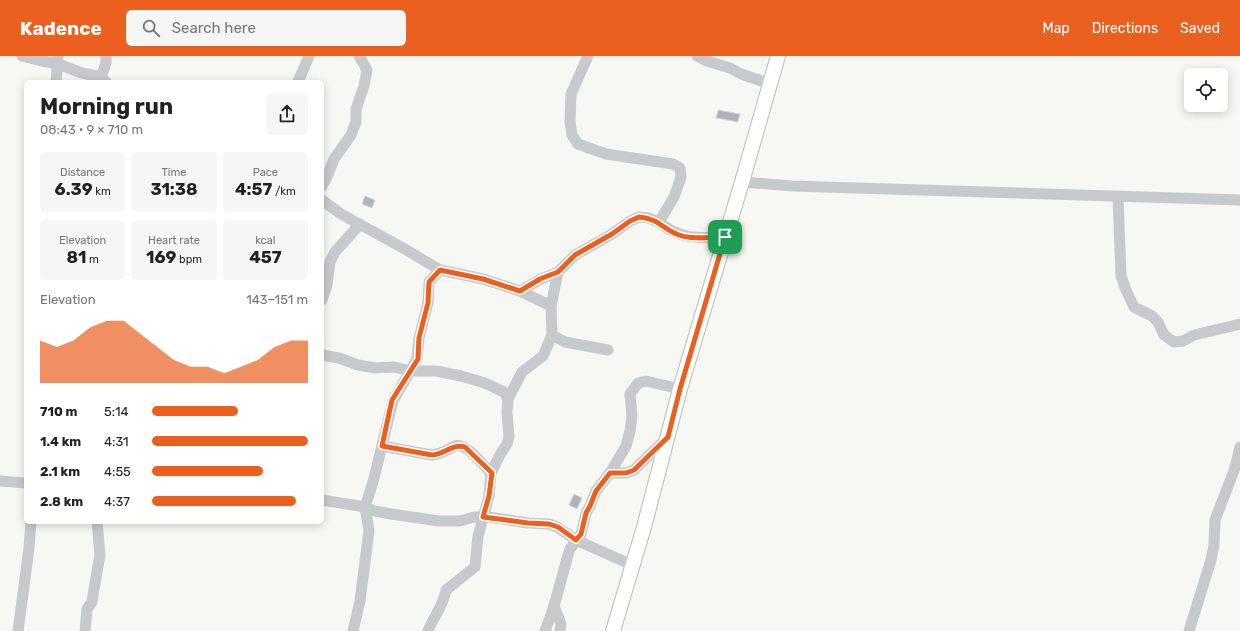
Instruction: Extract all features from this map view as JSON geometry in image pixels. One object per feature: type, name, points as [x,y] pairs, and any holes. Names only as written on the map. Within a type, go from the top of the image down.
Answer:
[{"type":"main road","points":[[613,631],[644,527],[680,389],[778,56]]},
{"type":"street","points":[[22,56],[42,61],[58,60],[82,73],[104,79],[106,56]]},
{"type":"street","points":[[299,80],[309,56]]},
{"type":"street","points":[[324,182],[334,159],[351,135],[356,122],[356,110],[365,82],[367,70],[359,56]]},
{"type":"street","points":[[588,56],[571,94],[570,122],[572,135],[578,144],[606,154],[673,164],[680,168],[681,177],[674,197],[659,222]]},
{"type":"street","points":[[697,56],[770,84]]},
{"type":"street","points":[[56,80],[58,60]]},
{"type":"street","points":[[742,182],[792,186],[1240,200]]},
{"type":"street","points":[[1118,197],[1122,276],[1126,290],[1134,307],[1152,316],[1158,322],[1164,335],[1174,342],[1183,341],[1194,335],[1240,324]]},
{"type":"street","points":[[324,201],[341,214],[440,270],[483,279],[520,291],[551,306]]},
{"type":"street","points":[[520,291],[540,279],[558,272],[575,255],[639,217],[648,218],[659,222],[668,230],[680,235],[702,238],[725,237]]},
{"type":"street","points":[[324,292],[330,262],[335,252],[360,224]]},
{"type":"street","points":[[353,631],[360,601],[369,530],[365,507],[373,482],[392,400],[418,359],[419,338],[428,303],[429,282],[440,270]]},
{"type":"street","points":[[428,631],[431,622],[444,600],[446,590],[475,567],[478,536],[489,496],[492,473],[507,444],[509,436],[507,412],[508,399],[522,372],[543,356],[552,335],[551,306],[558,272]]},
{"type":"street","points":[[552,335],[565,342],[608,350]]},
{"type":"street","points":[[324,355],[375,368],[394,367],[411,371],[449,373],[485,383],[504,392],[508,399]]},
{"type":"street","points":[[545,631],[554,606],[570,549],[581,534],[586,513],[596,491],[610,473],[626,446],[632,416],[630,394],[638,383],[646,381],[680,389]]},
{"type":"street","points":[[610,473],[626,473],[634,470],[668,437]]},
{"type":"street","points":[[382,446],[432,455],[440,455],[460,445],[472,453],[492,473]]},
{"type":"street","points":[[1189,631],[1211,560],[1214,545],[1215,520],[1235,468],[1240,447]]},
{"type":"street","points":[[0,481],[24,483]]},
{"type":"street","points":[[324,500],[365,507],[375,511],[391,514],[439,521],[460,521],[474,517],[483,517],[528,523],[549,524],[558,527],[576,540],[632,566]]},
{"type":"street","points":[[18,631],[31,524]]},
{"type":"street","points":[[85,631],[87,609],[92,602],[99,561],[97,524]]},
{"type":"street","points":[[554,606],[561,624],[560,631]]},
{"type":"building","points":[[718,110],[740,114],[738,122],[716,118]]},
{"type":"building","points":[[365,196],[375,200],[372,208],[362,204]]},
{"type":"building","points":[[574,494],[582,498],[577,509],[569,505]]},
{"type":"route","points":[[639,217],[648,218],[659,222],[668,230],[680,235],[702,238],[725,237],[680,389],[668,437],[634,470],[626,473],[610,473],[603,480],[586,513],[581,534],[576,540],[558,527],[549,524],[528,523],[483,517],[488,503],[492,473],[465,447],[460,445],[440,455],[432,455],[382,446],[392,400],[418,359],[419,338],[428,303],[429,282],[440,270],[483,279],[520,291],[540,279],[558,272],[575,255],[639,217]]}]
